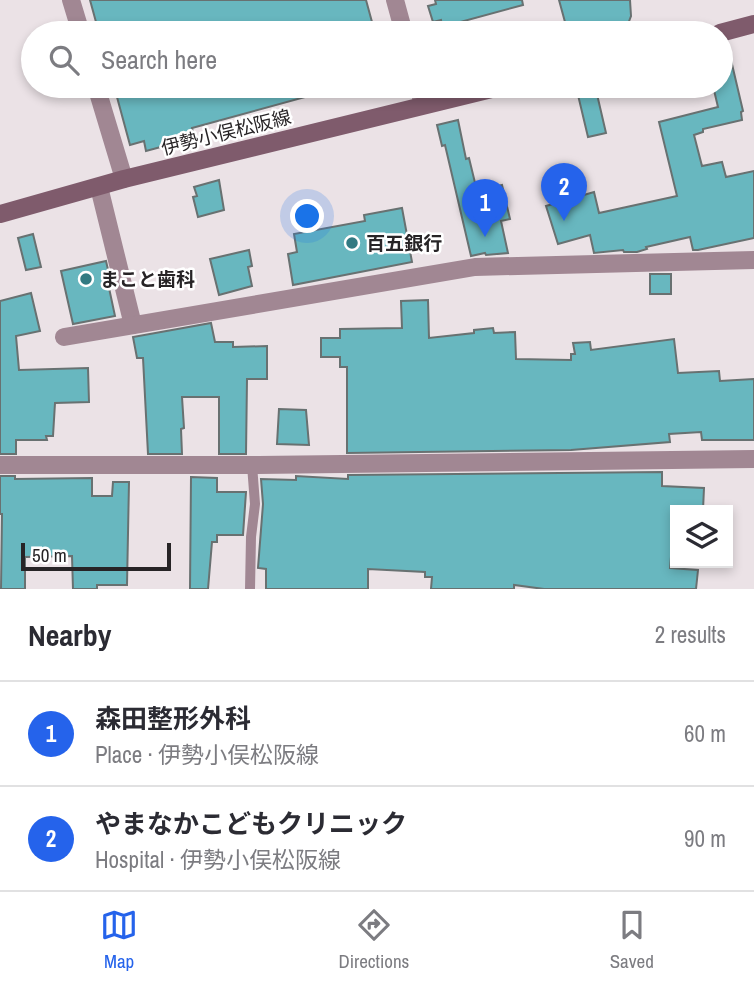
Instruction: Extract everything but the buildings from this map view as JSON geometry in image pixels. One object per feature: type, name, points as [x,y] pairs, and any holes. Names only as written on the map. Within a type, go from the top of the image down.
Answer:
[{"type":"main road","points":[[733,30],[754,24]]},
{"type":"main road","name":"伊勢小俣松阪線","points":[[0,214],[124,179],[451,98]]},
{"type":"street","points":[[71,0],[77,21]]},
{"type":"street","points":[[395,0],[401,21]]},
{"type":"street","points":[[100,98],[124,179]]},
{"type":"street","points":[[422,98],[424,104]]},
{"type":"street","points":[[99,187],[133,325]]},
{"type":"street","points":[[64,337],[475,267],[754,260]]},
{"type":"street","points":[[0,465],[754,459]]},
{"type":"lane","points":[[250,589],[255,503],[252,465]]},
{"type":"place","name":"やまなかこどもクリニック","points":[[564,221]]},
{"type":"place","name":"森田整形外科","points":[[485,237]]},
{"type":"place","name":"百五銀行","points":[[352,243]]},
{"type":"place","name":"まこと歯科","points":[[86,279]]}]
